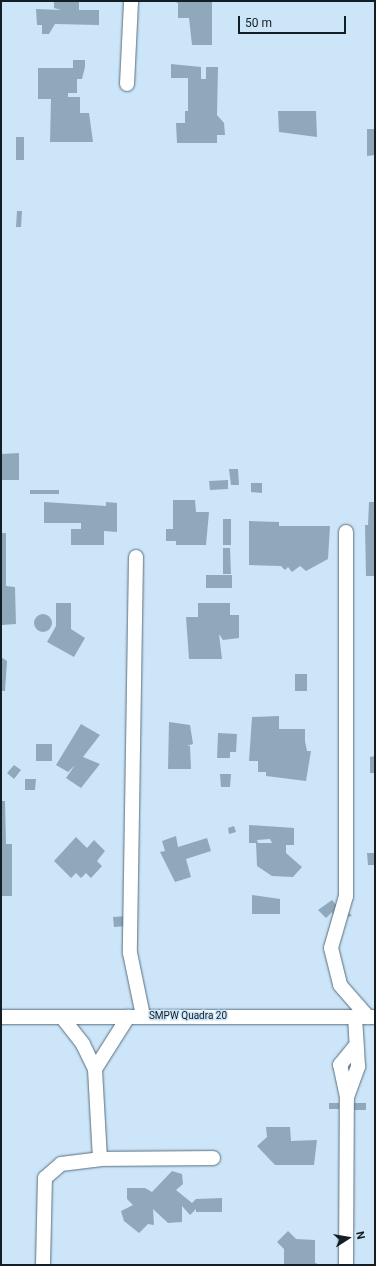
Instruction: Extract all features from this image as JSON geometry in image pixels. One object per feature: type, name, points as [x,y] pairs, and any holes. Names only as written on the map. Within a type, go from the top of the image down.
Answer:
[{"type":"street","points":[[127,84],[131,1]]},
{"type":"street","points":[[346,532],[346,896],[331,948],[340,984],[366,1017],[356,1045],[357,1074],[347,1097],[346,1265]]},
{"type":"street","points":[[136,557],[130,953],[143,1016]]},
{"type":"street","points":[[95,1069],[128,1016]]},
{"type":"street","name":"SMPW Quadra 20","points":[[1,1017],[366,1017]]},
{"type":"street","points":[[62,1017],[83,1044],[95,1069],[100,1160]]},
{"type":"street","points":[[43,1265],[45,1178],[61,1164],[100,1160],[213,1158]]},
{"type":"building","points":[[54,1],[79,1],[79,10],[99,10],[99,25],[55,24],[49,34],[42,34],[42,25],[37,25],[36,9],[61,10],[54,8]]},
{"type":"building","points":[[173,1],[212,1],[212,45],[192,45],[189,18],[178,18],[178,3]]},
{"type":"building","points":[[73,60],[85,60],[85,67],[82,79],[77,79],[77,93],[68,93],[68,97],[80,97],[80,113],[89,113],[93,142],[50,142],[51,99],[38,99],[38,68],[73,68]]},
{"type":"building","points":[[171,64],[201,67],[201,79],[206,79],[206,67],[218,67],[217,115],[224,123],[225,135],[217,135],[217,143],[177,143],[176,123],[185,123],[185,111],[188,111],[188,78],[171,78]]},
{"type":"building","points":[[278,111],[316,111],[317,137],[279,132]]},
{"type":"building","points":[[367,129],[375,129],[375,155],[367,156]]},
{"type":"building","points":[[16,137],[24,137],[24,160],[16,160]]},
{"type":"building","points":[[17,211],[22,211],[21,227],[16,227]]},
{"type":"building","points":[[19,453],[19,480],[2,480],[2,454]]},
{"type":"building","points":[[229,469],[238,469],[239,485],[231,485]]},
{"type":"building","points":[[228,480],[228,489],[210,490],[209,481]]},
{"type":"building","points":[[251,483],[262,483],[262,493],[251,492]]},
{"type":"building","points":[[30,490],[59,490],[59,494],[30,494]]},
{"type":"building","points":[[173,500],[195,500],[196,512],[209,512],[206,545],[176,545],[176,541],[166,541],[166,529],[173,529]]},
{"type":"building","points":[[44,502],[106,506],[106,502],[117,503],[117,532],[104,531],[104,545],[71,545],[71,529],[81,529],[81,523],[44,523]]},
{"type":"building","points":[[369,502],[375,502],[375,576],[366,576],[365,525],[368,525]]},
{"type":"building","points":[[223,519],[231,519],[231,545],[223,545]]},
{"type":"building","points":[[249,521],[279,522],[279,526],[330,526],[328,559],[306,571],[300,566],[292,572],[288,567],[285,570],[281,566],[249,565]]},
{"type":"building","points":[[1,533],[6,533],[6,586],[15,587],[16,624],[2,625]]},
{"type":"building","points":[[223,548],[230,548],[231,574],[223,574]]},
{"type":"building","points":[[206,575],[232,575],[232,588],[206,588]]},
{"type":"building","points":[[56,603],[71,603],[71,629],[85,638],[74,657],[47,642],[56,626]]},
{"type":"building","points":[[198,603],[230,603],[230,615],[239,615],[239,638],[223,640],[219,634],[222,659],[189,659],[186,617],[198,617]]},
{"type":"building","points":[[39,614],[47,614],[52,619],[50,630],[47,632],[39,632],[34,627],[34,619]]},
{"type":"building","points":[[1,657],[7,661],[5,691],[1,691]]},
{"type":"building","points":[[295,674],[307,674],[307,691],[295,691]]},
{"type":"building","points":[[279,716],[279,729],[305,729],[307,751],[311,751],[306,781],[266,776],[266,772],[258,772],[258,761],[249,761],[252,717]]},
{"type":"building","points":[[169,722],[190,725],[193,744],[187,746],[190,746],[191,769],[168,769]]},
{"type":"building","points":[[81,724],[100,735],[83,757],[100,764],[81,788],[66,778],[75,765],[68,772],[56,765]]},
{"type":"building","points":[[218,733],[237,734],[236,752],[230,752],[230,758],[217,758]]},
{"type":"building","points":[[36,744],[52,744],[52,761],[36,761]]},
{"type":"building","points":[[375,756],[375,773],[370,773],[370,757]]},
{"type":"building","points":[[14,765],[21,770],[14,779],[7,773]]},
{"type":"building","points":[[220,774],[231,774],[230,787],[221,787]]},
{"type":"building","points":[[25,779],[36,779],[35,790],[25,790]]},
{"type":"building","points":[[1,801],[5,801],[6,844],[12,844],[12,896],[1,896]]},
{"type":"building","points":[[249,825],[294,828],[294,845],[286,845],[286,853],[302,867],[293,877],[272,876],[257,866],[256,843],[249,843]],"holes":[[[270,839],[272,843],[258,843],[257,840]]]},
{"type":"building","points":[[234,826],[236,832],[229,834],[228,828]]},
{"type":"building","points":[[176,836],[178,847],[207,838],[211,851],[186,859],[191,877],[175,882],[160,852],[165,851],[162,841]]},
{"type":"building","points":[[76,837],[87,848],[94,840],[105,851],[97,861],[102,866],[91,878],[86,873],[81,878],[76,873],[71,878],[54,861]]},
{"type":"building","points":[[367,853],[375,853],[375,865],[368,865]]},
{"type":"building","points":[[252,895],[280,899],[280,914],[252,914]]},
{"type":"building","points":[[332,900],[338,907],[341,904],[352,916],[334,919],[332,912],[326,918],[318,910]]},
{"type":"building","points":[[127,916],[127,926],[114,927],[113,917]]},
{"type":"building","points":[[329,1103],[339,1103],[339,1109],[329,1109]]},
{"type":"building","points":[[354,1103],[366,1103],[366,1110],[354,1110]]},
{"type":"building","points":[[266,1127],[290,1127],[291,1141],[317,1140],[314,1165],[275,1165],[257,1146],[267,1137]]},
{"type":"building","points":[[172,1171],[182,1174],[183,1184],[176,1190],[192,1203],[196,1199],[222,1198],[222,1212],[196,1212],[196,1209],[190,1215],[182,1206],[182,1222],[168,1223],[153,1209],[154,1225],[148,1224],[139,1233],[124,1221],[121,1211],[133,1205],[127,1199],[127,1188],[145,1188],[152,1192]]},
{"type":"building","points":[[288,1231],[296,1239],[315,1240],[315,1263],[321,1265],[284,1265],[284,1249],[277,1242]]}]
